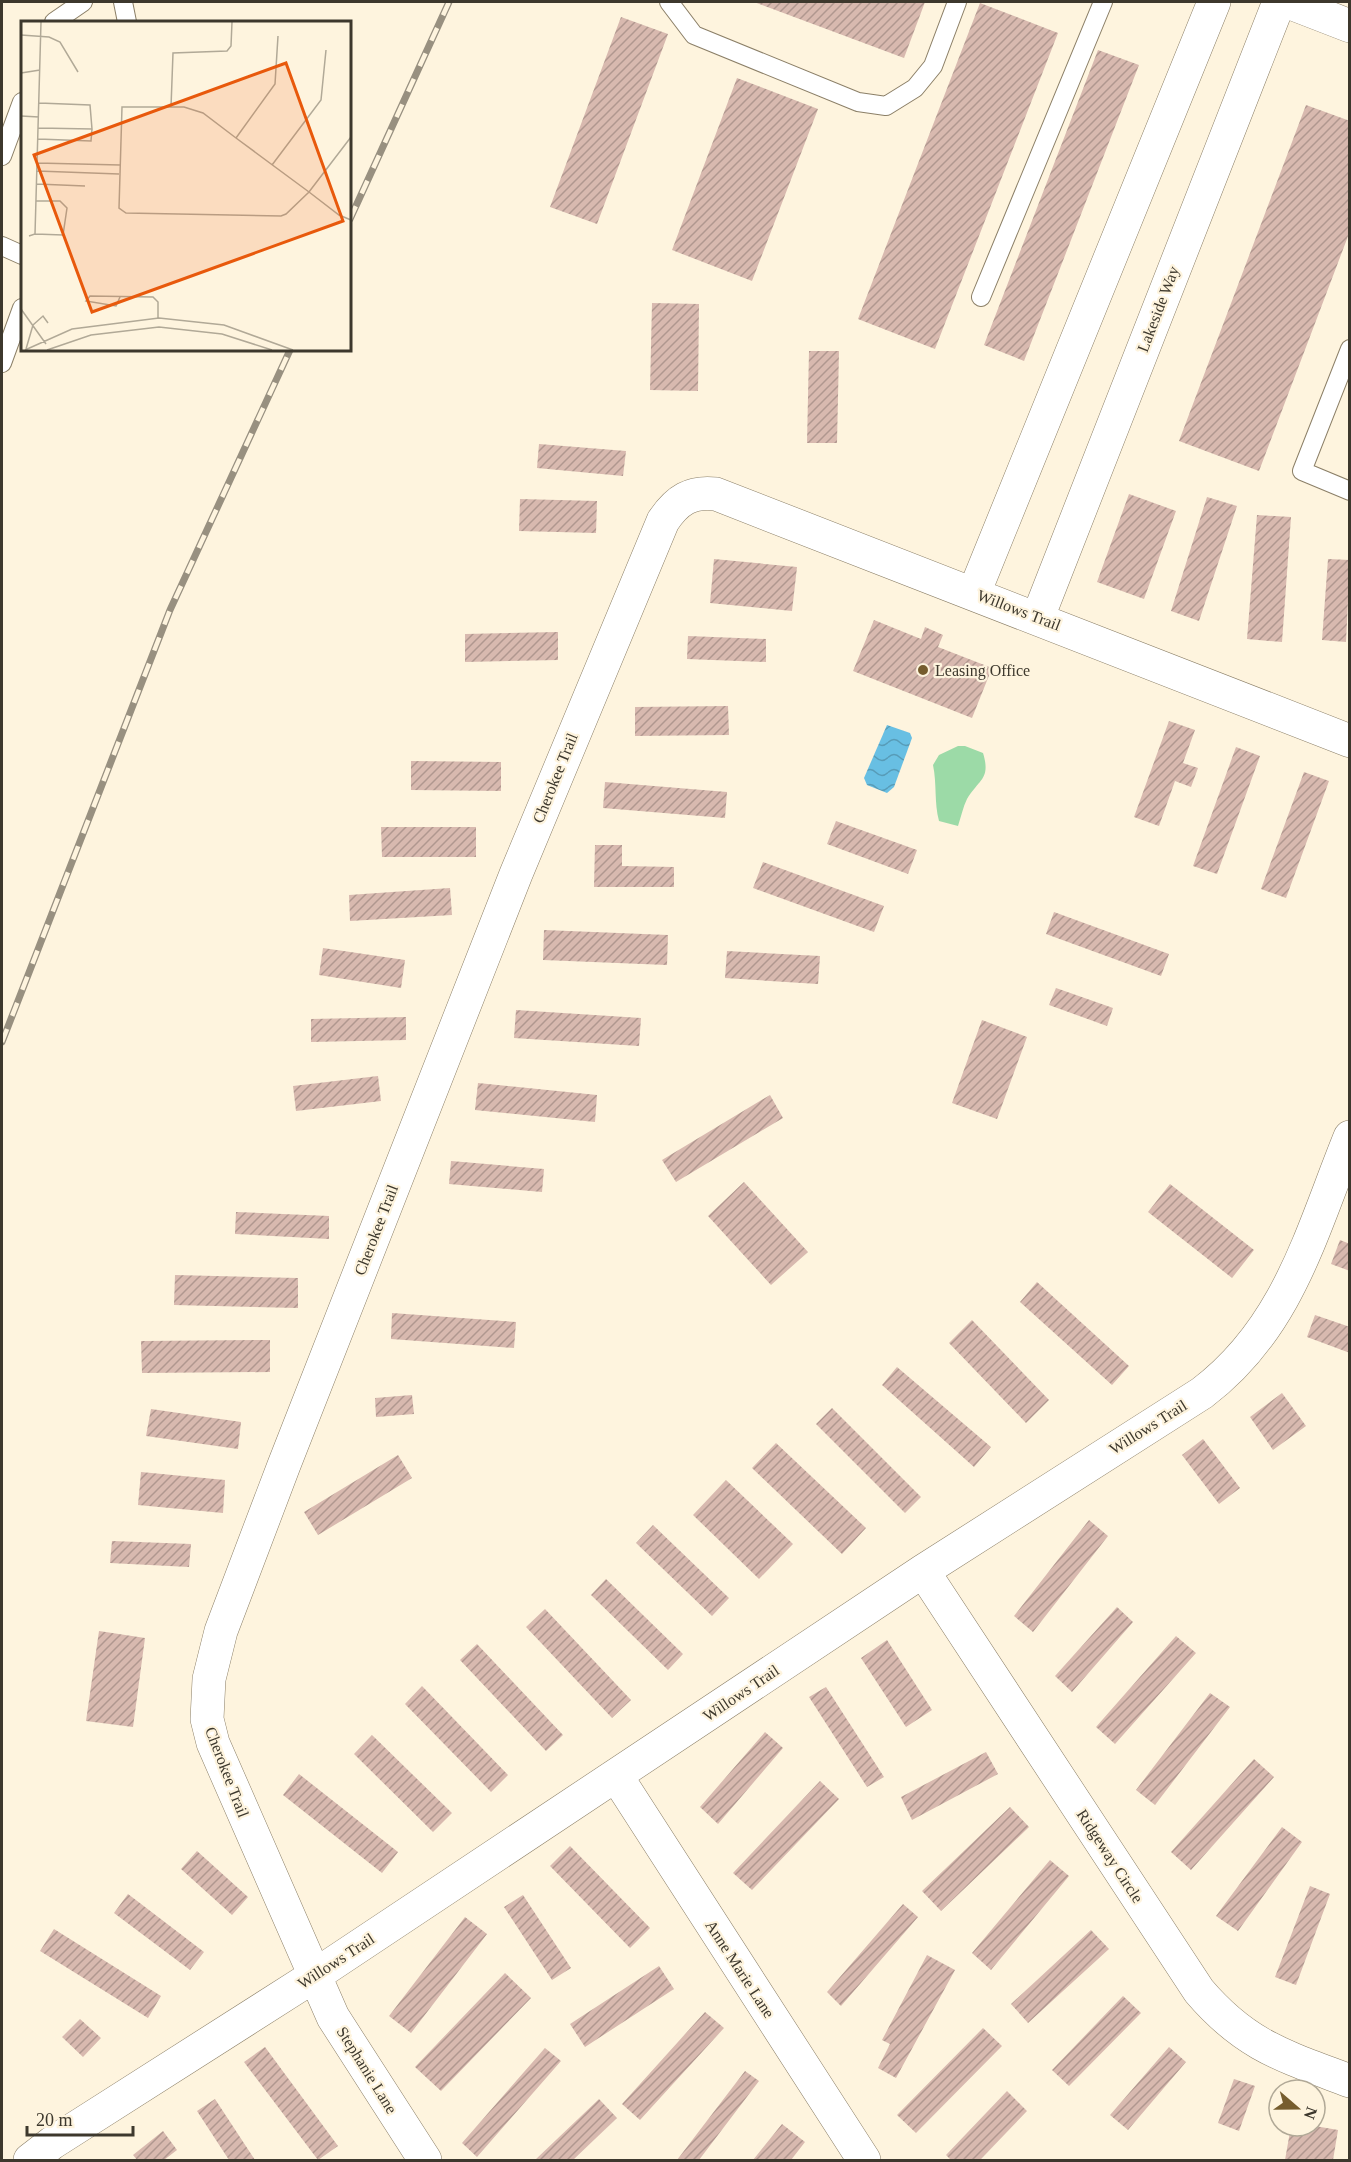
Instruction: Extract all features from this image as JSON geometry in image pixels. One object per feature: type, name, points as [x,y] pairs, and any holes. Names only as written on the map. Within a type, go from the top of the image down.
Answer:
[{"type":"street","points":[[975,593],[1214,2]]},
{"type":"street","name":"Lakeside Way","points":[[1038,617],[1279,2]]},
{"type":"street","points":[[1288,2],[1350,26]]},
{"type":"street","name":"Willows Trail","points":[[685,497],[701,492],[716,494],[1038,617],[1350,741]]},
{"type":"street","name":"Cherokee Trail","points":[[314,1976],[213,1743],[207,1719],[213,1658],[284,1464],[525,852],[655,535],[672,507],[685,497]]},
{"type":"street","name":"Willows Trail","points":[[30,2160],[52,2143],[314,1976],[616,1777],[923,1571],[1202,1393],[1227,1374],[1257,1340],[1284,1299],[1343,1174],[1350,1137]]},
{"type":"street","name":"Ridgeway Circle","points":[[923,1571],[1199,1991],[1228,2022],[1245,2036],[1287,2057],[1350,2081]]},
{"type":"street","name":"Anne Marie Lane","points":[[616,1777],[864,2160]]},
{"type":"street","name":"Stephanie Lane","points":[[314,1976],[347,2040],[425,2160]]},
{"type":"lane","points":[[55,21],[82,2]]},
{"type":"lane","points":[[123,2],[127,21]]},
{"type":"lane","points":[[669,2],[694,35],[858,102],[886,106],[915,88],[933,66],[957,2]]},
{"type":"lane","points":[[981,297],[1102,2]]},
{"type":"lane","points":[[2,156],[21,105]]},
{"type":"lane","points":[[2,246],[21,255]]},
{"type":"lane","points":[[2,363],[21,311]]},
{"type":"lane","points":[[1350,350],[1302,471],[1350,490]]},
{"type":"green space","points":[[958,746],[965,746],[983,753],[986,768],[983,778],[967,799],[958,826],[939,821],[933,765],[939,755]]},
{"type":"water","points":[[887,725],[910,733],[912,738],[894,787],[887,793],[867,785],[864,778]]},
{"type":"building","points":[[754,2],[925,2],[904,58]]},
{"type":"building","points":[[980,3],[1058,33],[935,349],[858,319]]},
{"type":"building","points":[[621,17],[668,34],[597,224],[550,207]]},
{"type":"building","points":[[1098,50],[1139,65],[1024,361],[984,345]]},
{"type":"building","points":[[737,78],[818,109],[752,281],[672,250]]},
{"type":"building","points":[[1306,105],[1350,121],[1350,231],[1259,471],[1179,441]]},
{"type":"building","points":[[652,303],[699,304],[698,391],[650,390]]},
{"type":"building","points":[[809,351],[839,351],[837,443],[807,443]]},
{"type":"building","points":[[539,444],[626,451],[623,476],[537,468]]},
{"type":"building","points":[[1129,494],[1176,511],[1144,599],[1097,582]]},
{"type":"building","points":[[1207,497],[1237,506],[1199,621],[1171,611]]},
{"type":"building","points":[[520,499],[597,501],[596,533],[519,531]]},
{"type":"building","points":[[1257,515],[1291,517],[1282,642],[1247,639]]},
{"type":"building","points":[[714,559],[797,567],[792,611],[710,603]]},
{"type":"building","points":[[1328,559],[1350,560],[1346,642],[1322,640]]},
{"type":"building","name":"Leasing Office","points":[[874,620],[921,639],[925,627],[943,635],[938,647],[992,668],[972,718],[853,671]]},
{"type":"building","points":[[558,632],[558,660],[465,662],[465,634]]},
{"type":"building","points":[[688,636],[766,639],[766,662],[687,659]]},
{"type":"building","points":[[728,706],[729,735],[635,736],[635,707]]},
{"type":"building","points":[[1169,721],[1195,730],[1183,763],[1198,768],[1191,787],[1175,781],[1159,826],[1134,817]]},
{"type":"building","points":[[1236,747],[1260,756],[1217,874],[1193,866]]},
{"type":"building","points":[[411,761],[501,762],[501,791],[411,790]]},
{"type":"building","points":[[1304,772],[1329,781],[1286,898],[1261,889]]},
{"type":"building","points":[[605,782],[727,792],[725,818],[603,808]]},
{"type":"building","points":[[836,821],[917,850],[908,874],[827,844]]},
{"type":"building","points":[[381,827],[476,827],[476,857],[382,857]]},
{"type":"building","points":[[595,845],[622,845],[622,866],[674,867],[674,887],[594,887]]},
{"type":"building","points":[[763,862],[884,906],[874,932],[753,888]]},
{"type":"building","points":[[450,888],[452,915],[350,921],[349,895]]},
{"type":"building","points":[[1054,912],[1169,954],[1161,976],[1046,934]]},
{"type":"building","points":[[544,930],[668,935],[667,965],[543,960]]},
{"type":"building","points":[[323,948],[405,960],[401,988],[319,975]]},
{"type":"building","points":[[727,951],[820,956],[818,984],[725,978]]},
{"type":"building","points":[[1056,988],[1113,1008],[1107,1026],[1049,1005]]},
{"type":"building","points":[[516,1010],[641,1018],[639,1046],[514,1038]]},
{"type":"building","points":[[406,1017],[406,1040],[311,1042],[311,1019]]},
{"type":"building","points":[[982,1020],[1027,1037],[997,1119],[952,1103]]},
{"type":"building","points":[[378,1076],[381,1101],[296,1111],[293,1086]]},
{"type":"building","points":[[478,1083],[597,1095],[595,1122],[475,1110]]},
{"type":"building","points":[[770,1095],[783,1118],[676,1182],[662,1160]]},
{"type":"building","points":[[451,1161],[544,1169],[542,1192],[449,1184]]},
{"type":"building","points":[[744,1182],[808,1252],[771,1285],[708,1216]]},
{"type":"building","points":[[1170,1184],[1254,1250],[1232,1278],[1148,1212]]},
{"type":"building","points":[[236,1212],[329,1216],[329,1239],[235,1234]]},
{"type":"building","points":[[1340,1240],[1350,1244],[1350,1271],[1331,1264]]},
{"type":"building","points":[[175,1275],[298,1278],[298,1308],[174,1305]]},
{"type":"building","points":[[1037,1282],[1129,1366],[1112,1385],[1020,1302]]},
{"type":"building","points":[[392,1313],[516,1322],[514,1348],[391,1339]]},
{"type":"building","points":[[1315,1315],[1350,1327],[1350,1353],[1307,1337]]},
{"type":"building","points":[[972,1320],[1049,1400],[1026,1423],[949,1343]]},
{"type":"building","points":[[270,1340],[270,1372],[142,1373],[141,1341]]},
{"type":"building","points":[[897,1367],[991,1447],[974,1467],[882,1385]]},
{"type":"building","points":[[1282,1393],[1306,1426],[1273,1450],[1250,1417]]},
{"type":"building","points":[[412,1395],[414,1414],[376,1417],[375,1398]]},
{"type":"building","points":[[832,1408],[921,1497],[905,1513],[816,1424]]},
{"type":"building","points":[[151,1409],[241,1422],[238,1449],[146,1436]]},
{"type":"building","points":[[1203,1439],[1240,1488],[1219,1504],[1182,1455]]},
{"type":"building","points":[[776,1443],[866,1528],[842,1554],[752,1468]]},
{"type":"building","points":[[398,1455],[412,1478],[318,1535],[304,1512]]},
{"type":"building","points":[[141,1472],[225,1480],[223,1513],[138,1505]]},
{"type":"building","points":[[726,1480],[793,1544],[759,1579],[693,1515]]},
{"type":"building","points":[[1089,1520],[1108,1536],[1033,1632],[1014,1616]]},
{"type":"building","points":[[653,1525],[729,1598],[712,1616],[636,1543]]},
{"type":"building","points":[[112,1541],[191,1544],[189,1567],[110,1563]]},
{"type":"building","points":[[606,1579],[683,1654],[668,1670],[591,1595]]},
{"type":"building","points":[[1117,1607],[1133,1622],[1072,1692],[1055,1676]]},
{"type":"building","points":[[545,1609],[631,1700],[612,1718],[526,1627]]},
{"type":"building","points":[[99,1631],[145,1638],[133,1727],[86,1721]]},
{"type":"building","points":[[1176,1636],[1196,1653],[1115,1744],[1096,1727]]},
{"type":"building","points":[[887,1640],[932,1710],[906,1727],[861,1658]]},
{"type":"building","points":[[477,1644],[563,1735],[546,1751],[460,1660]]},
{"type":"building","points":[[422,1686],[508,1775],[491,1792],[405,1704]]},
{"type":"building","points":[[826,1687],[884,1777],[867,1787],[809,1697]]},
{"type":"building","points":[[1210,1693],[1230,1707],[1155,1805],[1136,1790]]},
{"type":"building","points":[[765,1732],[783,1748],[718,1824],[700,1807]]},
{"type":"building","points":[[372,1735],[452,1813],[433,1832],[354,1754]]},
{"type":"building","points":[[986,1752],[998,1774],[912,1820],[901,1797]]},
{"type":"building","points":[[1254,1759],[1274,1777],[1191,1870],[1171,1852]]},
{"type":"building","points":[[299,1774],[398,1852],[382,1873],[283,1795]]},
{"type":"building","points":[[820,1781],[839,1799],[752,1890],[733,1873]]},
{"type":"building","points":[[1010,1807],[1029,1827],[941,1911],[922,1891]]},
{"type":"building","points":[[1282,1827],[1302,1842],[1238,1931],[1216,1916]]},
{"type":"building","points":[[570,1846],[650,1928],[630,1948],[550,1866]]},
{"type":"building","points":[[197,1851],[248,1897],[232,1915],[181,1869]]},
{"type":"building","points":[[1050,1860],[1069,1876],[991,1970],[972,1953]]},
{"type":"building","points":[[1310,1886],[1330,1894],[1296,1985],[1275,1977]]},
{"type":"building","points":[[128,1894],[204,1952],[190,1970],[114,1913]]},
{"type":"building","points":[[523,1895],[571,1968],[552,1980],[504,1907]]},
{"type":"building","points":[[903,1904],[918,1917],[841,2006],[827,1992]]},
{"type":"building","points":[[465,1917],[487,1934],[411,2033],[389,2016]]},
{"type":"building","points":[[54,1929],[161,1996],[148,2018],[40,1951]]},
{"type":"building","points":[[1091,1930],[1109,1949],[1028,2023],[1011,2004]]},
{"type":"building","points":[[927,1955],[955,1970],[896,2078],[878,2068],[890,2044],[882,2040]]},
{"type":"building","points":[[659,1966],[674,1989],[585,2047],[570,2024]]},
{"type":"building","points":[[505,1973],[531,1998],[441,2091],[415,2067]]},
{"type":"building","points":[[1123,1996],[1141,2013],[1069,2086],[1052,2070]]},
{"type":"building","points":[[705,2012],[724,2028],[640,2120],[622,2104]]},
{"type":"building","points":[[80,2019],[101,2038],[83,2057],[62,2037]]},
{"type":"building","points":[[983,2028],[1002,2046],[916,2133],[897,2115]]},
{"type":"building","points":[[265,2047],[338,2146],[318,2160],[244,2062]]},
{"type":"building","points":[[1169,2047],[1186,2062],[1128,2130],[1110,2115]]},
{"type":"building","points":[[545,2048],[561,2061],[477,2157],[462,2143]]},
{"type":"building","points":[[745,2071],[759,2081],[699,2160],[677,2160]]},
{"type":"building","points":[[1234,2079],[1255,2086],[1239,2131],[1218,2123]]},
{"type":"building","points":[[1007,2091],[1027,2111],[980,2160],[951,2160],[946,2155]]},
{"type":"building","points":[[215,2099],[255,2160],[229,2160],[197,2111]]},
{"type":"building","points":[[599,2099],[617,2118],[573,2160],[535,2160]]},
{"type":"building","points":[[782,2124],[805,2142],[791,2160],[753,2160]]},
{"type":"building","points":[[1327,2128],[1338,2130],[1333,2160],[1285,2160],[1289,2138],[1327,2138]]},
{"type":"building","points":[[163,2131],[177,2150],[164,2160],[137,2160],[133,2155]]},
{"type":"railway","points":[[351,217],[449,2]]},
{"type":"railway","points":[[2,1042],[170,610],[290,351]]},
{"type":"place","name":"Leasing Office","points":[[923,670]]}]
